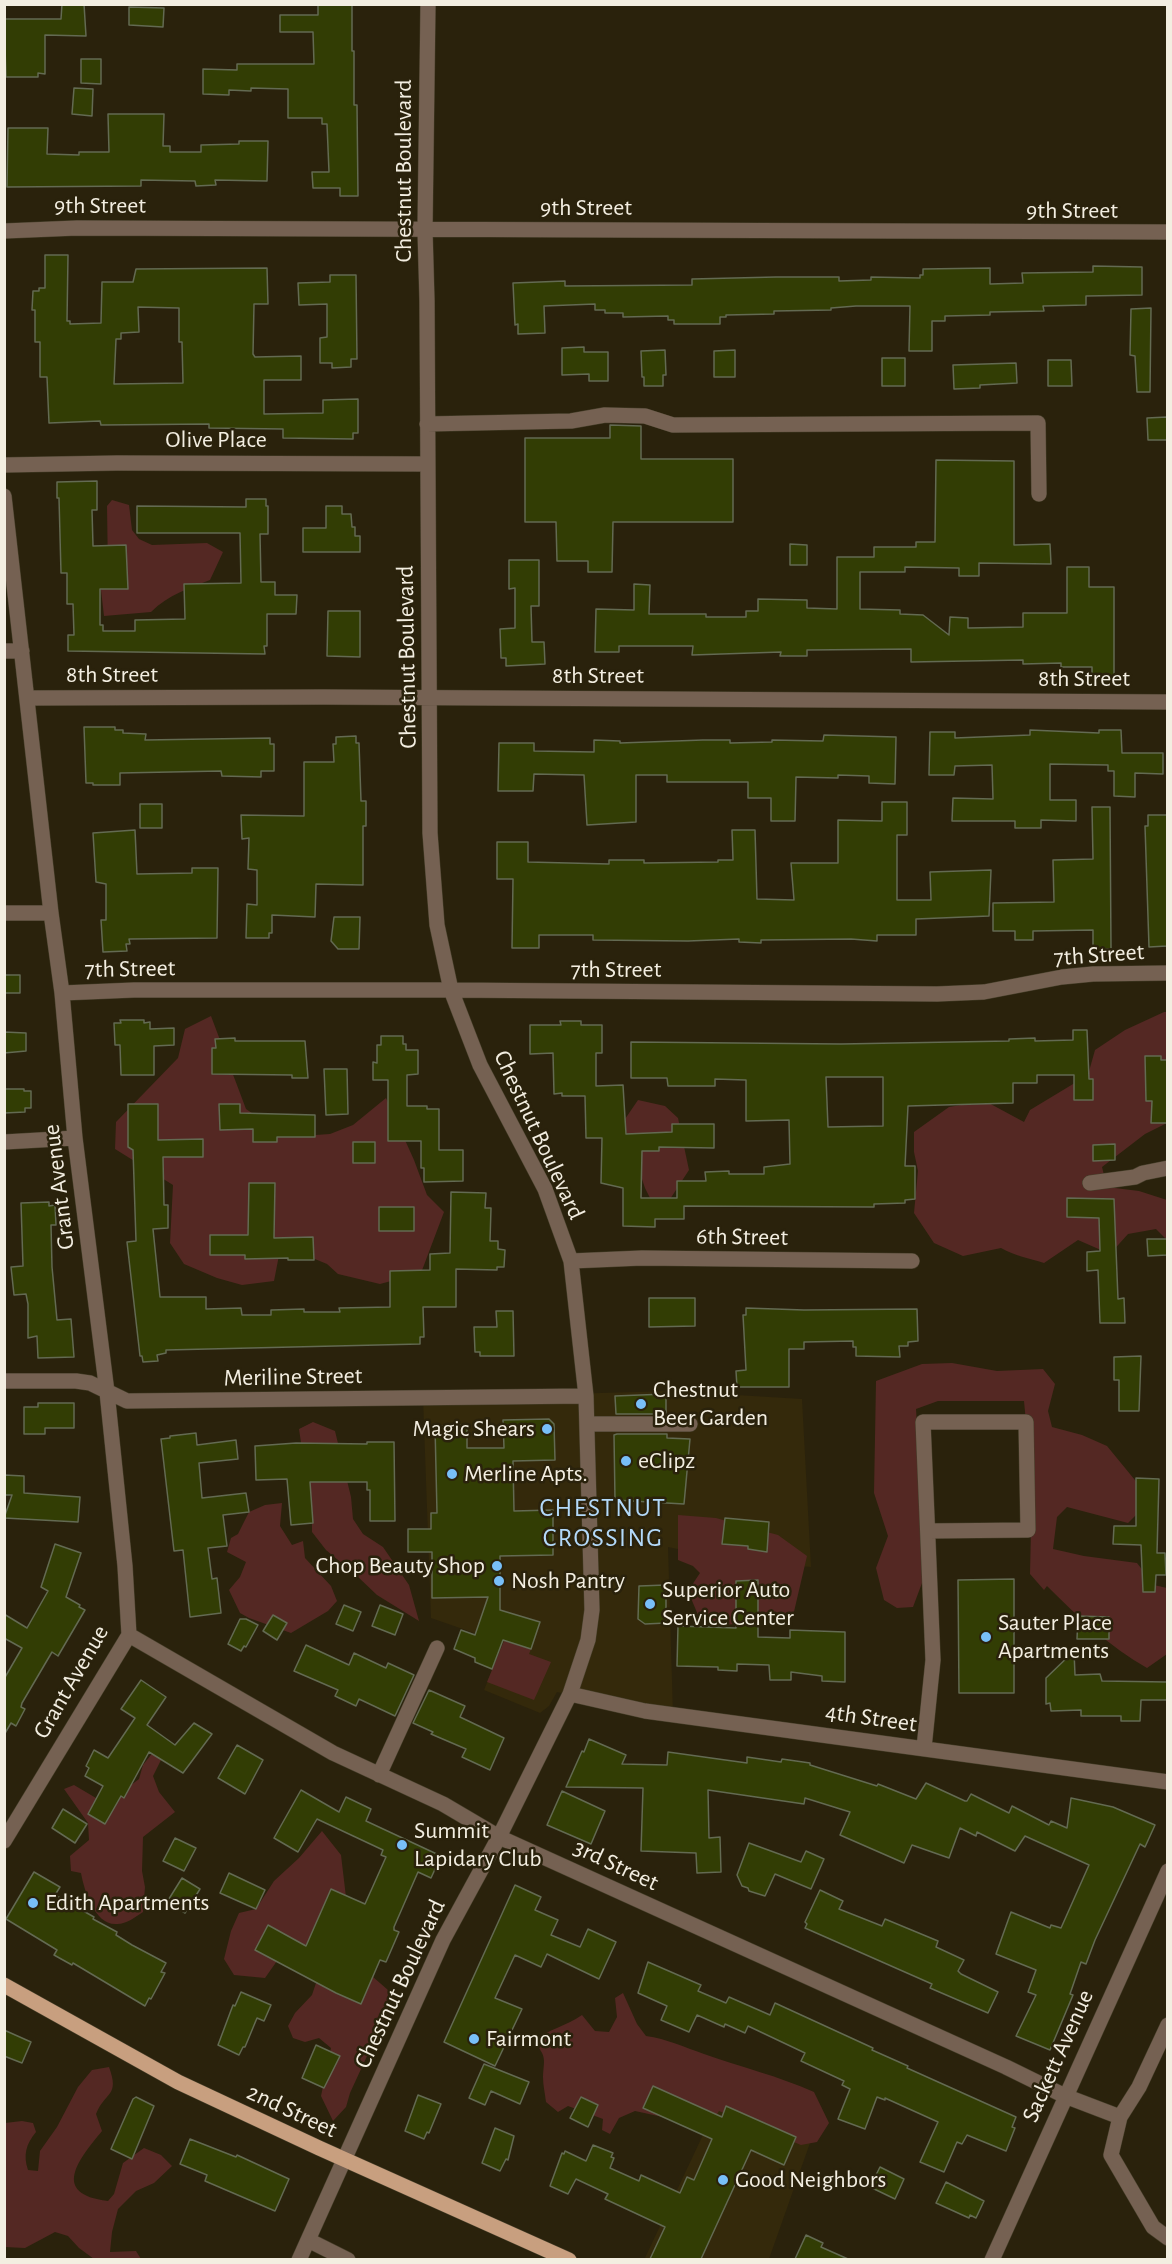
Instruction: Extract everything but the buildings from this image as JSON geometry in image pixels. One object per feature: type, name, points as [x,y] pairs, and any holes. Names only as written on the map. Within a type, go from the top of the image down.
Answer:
[{"type":"main road","name":"2nd Street","points":[[4,1986],[178,2082],[345,2160],[569,2259]]},
{"type":"street","name":"Chestnut Boulevard","points":[[299,2259],[443,1940],[499,1837],[570,1694],[588,1641],[592,1610],[586,1396],[571,1261],[545,1189],[480,1065],[451,990],[437,925],[431,847],[427,464],[425,230],[428,4]]},
{"type":"street","name":"9th Street","points":[[4,231],[49,228],[1167,232]]},
{"type":"street","points":[[427,424],[571,421],[605,415],[645,416],[673,425],[1038,423],[1039,494]]},
{"type":"street","name":"Olive Place","points":[[4,465],[427,464]]},
{"type":"street","name":"Grant Avenue","points":[[4,496],[51,913],[63,993],[75,1138],[125,1566],[129,1635],[4,1841]]},
{"type":"street","points":[[4,651],[22,651]]},
{"type":"street","name":"8th Street","points":[[28,698],[336,697],[1167,702]]},
{"type":"street","points":[[4,913],[51,913]]},
{"type":"street","name":"7th Street","points":[[63,993],[132,990],[376,992],[451,990],[937,994],[984,992],[1062,977],[1093,974],[1167,973]]},
{"type":"street","points":[[4,1142],[75,1138]]},
{"type":"street","points":[[1090,1183],[1135,1177],[1167,1168]]},
{"type":"street","name":"6th Street","points":[[571,1261],[642,1258],[912,1261]]},
{"type":"street","name":"Meriline Street","points":[[4,1381],[90,1383],[128,1401],[586,1396]]},
{"type":"street","points":[[924,1748],[933,1660],[928,1531],[924,1422],[1026,1422],[1028,1530],[928,1531]]},
{"type":"street","points":[[587,1424],[690,1424]]},
{"type":"street","name":"3rd Street","points":[[129,1635],[333,1753],[443,1804],[499,1837],[1006,2067],[1065,2096],[1119,2117]]},
{"type":"street","points":[[379,1775],[437,1648]]},
{"type":"street","name":"4th Street","points":[[570,1694],[645,1710],[1167,1781]]},
{"type":"street","name":"Sackett Avenue","points":[[992,2259],[1167,1871]]},
{"type":"street","points":[[1167,2025],[1139,2087],[1119,2117],[1111,2155],[1152,2227],[1167,2238]]},
{"type":"street","points":[[308,2240],[348,2259]]},
{"type":"shaded area","points":[[112,500],[129,505],[132,530],[139,539],[152,545],[207,543],[223,552],[210,580],[172,597],[151,612],[104,616],[101,590],[108,574],[107,506]]},
{"type":"shaded area","points":[[1167,1012],[1167,1123],[1145,1134],[1102,1167],[1107,1187],[1139,1191],[1167,1200],[1167,1240],[1156,1229],[1128,1234],[1110,1254],[1078,1240],[1044,1263],[1001,1248],[963,1256],[934,1243],[914,1213],[918,1171],[914,1152],[914,1132],[949,1107],[985,1101],[1024,1122],[1030,1110],[1088,1075],[1095,1050],[1125,1030]]},
{"type":"shaded area","points":[[211,1016],[246,1109],[287,1137],[330,1134],[353,1125],[386,1098],[427,1195],[444,1212],[421,1273],[380,1284],[338,1274],[327,1264],[281,1245],[274,1281],[242,1285],[217,1278],[184,1264],[170,1243],[173,1185],[115,1149],[116,1122],[178,1058],[185,1029]]},
{"type":"shaded area","points":[[638,1100],[665,1106],[678,1118],[689,1170],[659,1216],[645,1188],[623,1122]]},
{"type":"shaded area","points":[[952,1363],[997,1371],[1043,1369],[1055,1384],[1048,1411],[1052,1427],[1082,1435],[1107,1446],[1139,1485],[1144,1507],[1128,1523],[1067,1507],[1057,1517],[1053,1549],[1084,1556],[1137,1563],[1154,1585],[1167,1588],[1167,1654],[1147,1668],[1107,1641],[1047,1586],[1044,1590],[1030,1574],[1032,1485],[1024,1401],[938,1401],[916,1409],[924,1545],[922,1583],[913,1607],[897,1608],[884,1600],[876,1568],[888,1536],[874,1493],[876,1381],[922,1364]]},
{"type":"shaded area","name":"CHESTNUT CROSSING","points":[[671,1391],[802,1399],[811,1567],[726,1559],[668,1547],[673,1714],[645,1711],[557,1692],[549,1706],[540,1713],[484,1690],[503,1643],[431,1618],[423,1398]]},
{"type":"shaded area","points":[[313,1422],[335,1431],[351,1497],[353,1519],[363,1534],[383,1547],[409,1585],[419,1621],[377,1595],[326,1550],[312,1532],[312,1517],[299,1429]]},
{"type":"shaded area","points":[[282,1503],[280,1526],[292,1545],[303,1541],[305,1558],[331,1586],[337,1601],[328,1611],[291,1633],[240,1613],[229,1590],[240,1577],[246,1562],[227,1552],[231,1538],[238,1534],[249,1512],[265,1505]]},
{"type":"shaded area","points":[[678,1515],[716,1518],[778,1535],[807,1556],[793,1616],[712,1627],[698,1615],[688,1591],[700,1573],[693,1566],[678,1560]]},
{"type":"shaded area","points":[[504,1641],[531,1649],[529,1654],[551,1662],[534,1700],[487,1682]]},
{"type":"shaded area","points":[[154,1751],[165,1752],[153,1776],[159,1792],[175,1812],[143,1837],[142,1871],[145,1887],[143,1912],[124,1923],[109,1923],[92,1906],[81,1873],[71,1871],[70,1856],[89,1840],[88,1823],[64,1789],[74,1785],[96,1798],[110,1801],[139,1779],[143,1765]]},
{"type":"shaded area","points":[[322,1831],[341,1855],[350,1957],[388,1990],[390,2006],[350,2093],[346,2107],[333,2121],[321,2096],[331,2048],[319,2038],[305,2042],[293,2038],[288,2026],[295,2013],[312,1995],[320,1971],[308,1944],[284,1951],[265,1978],[234,1975],[224,1959],[231,1931],[239,1913],[256,1909],[274,1881],[299,1858]]},
{"type":"shaded area","points":[[623,1993],[637,2024],[646,2036],[787,2081],[814,2092],[829,2123],[817,2142],[801,2145],[719,2111],[709,2127],[635,2111],[619,2118],[610,2134],[602,2130],[603,2119],[568,2106],[558,2112],[546,2102],[543,2080],[544,2058],[534,2041],[582,2015],[595,2031],[609,2032],[617,2017],[615,1998]]},
{"type":"shaded area","points":[[109,2067],[112,2089],[96,2114],[102,2131],[78,2164],[75,2183],[79,2191],[90,2197],[108,2201],[114,2194],[123,2163],[144,2148],[161,2155],[172,2166],[154,2183],[136,2191],[118,2209],[110,2252],[136,2251],[141,2259],[94,2259],[68,2236],[55,2232],[25,2248],[5,2247],[5,2123],[22,2121],[33,2123],[36,2132],[28,2145],[26,2159],[28,2170],[38,2171],[40,2151],[57,2127],[78,2087],[92,2070]]},
{"type":"shaded area","points":[[718,2103],[810,2143],[769,2259],[644,2260]]},
{"type":"place","name":"Chestnut Beer Garden","points":[[641,1404]]},
{"type":"place","name":"Magic Shears","points":[[547,1429]]},
{"type":"place","name":"eClipz","points":[[626,1461]]},
{"type":"place","name":"Merline Apts.","points":[[452,1474]]},
{"type":"place","name":"Chop Beauty Shop","points":[[497,1566]]},
{"type":"place","name":"Nosh Pantry","points":[[499,1581]]},
{"type":"place","name":"Superior Auto Service Center","points":[[650,1604]]},
{"type":"place","name":"Sauter Place Apartments","points":[[986,1637]]},
{"type":"place","name":"Summit Lapidary Club","points":[[402,1845]]},
{"type":"place","name":"Edith Apartments","points":[[33,1903]]},
{"type":"place","name":"Fairmont","points":[[474,2039]]},
{"type":"place","name":"Good Neighbors","points":[[723,2180]]},
{"type":"district","name":"CHESTNUT CROSSING","points":[[603,1523]]}]
